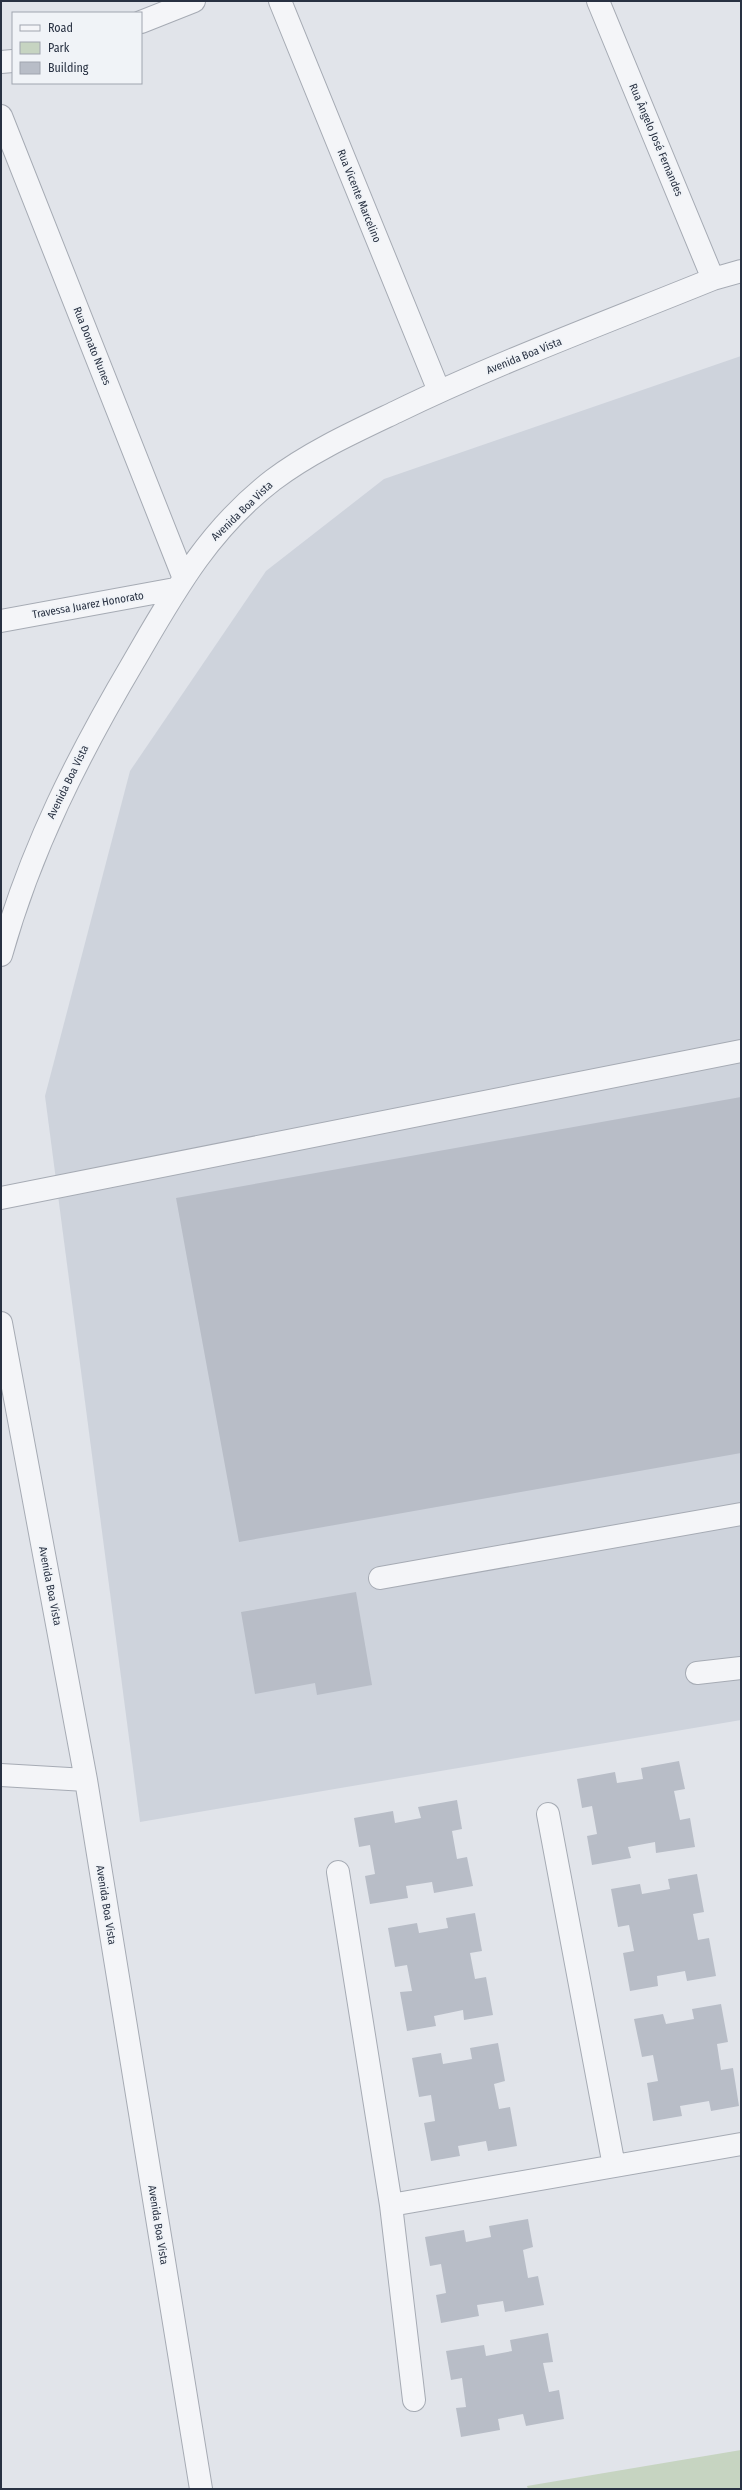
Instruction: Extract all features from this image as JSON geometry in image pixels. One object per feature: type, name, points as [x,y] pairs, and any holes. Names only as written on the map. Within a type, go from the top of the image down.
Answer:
[{"type":"street","points":[[142,22],[194,1]]},
{"type":"street","name":"Rua Vicente Marcelino","points":[[280,1],[439,391]]},
{"type":"street","name":"Rua Ângelo José Fernandes","points":[[598,1],[714,279]]},
{"type":"street","points":[[1,62],[12,61]]},
{"type":"street","name":"Rua Donato Nunes","points":[[1,116],[179,583]]},
{"type":"street","name":"Avenida Boa Vista","points":[[1,955],[16,904],[35,851],[60,796],[98,721],[179,583],[211,539],[273,480],[317,451],[439,391],[714,279],[741,271]]},
{"type":"street","name":"Travessa Juarez Honorato","points":[[1,621],[179,583]]},
{"type":"street","points":[[1,1198],[741,1051]]},
{"type":"street","name":"Avenida Boa Vista","points":[[1,1323],[86,1780],[201,2489]]},
{"type":"street","points":[[380,1578],[741,1514]]},
{"type":"street","points":[[697,1673],[741,1668]]},
{"type":"street","points":[[1,1775],[86,1780]]},
{"type":"street","points":[[548,1814],[614,2166]]},
{"type":"street","points":[[338,1872],[391,2205],[414,2400]]},
{"type":"street","points":[[391,2205],[741,2144]]},
{"type":"shaded area","points":[[741,356],[741,1720],[140,1822],[45,1096],[130,771],[266,571],[384,479]]},
{"type":"green space","points":[[741,2450],[741,2489],[528,2489],[527,2486]]},
{"type":"building","points":[[741,1097],[741,1453],[239,1542],[176,1198]]},
{"type":"building","points":[[356,1592],[372,1685],[317,1695],[315,1683],[255,1694],[241,1612]]},
{"type":"building","points":[[679,1761],[685,1789],[674,1791],[680,1820],[690,1818],[695,1847],[656,1853],[655,1842],[628,1847],[631,1858],[592,1865],[587,1836],[597,1834],[592,1806],[582,1808],[577,1779],[615,1772],[617,1783],[643,1779],[641,1768]]},
{"type":"building","points":[[457,1800],[462,1829],[452,1831],[457,1859],[467,1857],[473,1886],[434,1893],[432,1882],[406,1886],[408,1898],[370,1904],[365,1876],[375,1874],[370,1845],[359,1847],[354,1818],[393,1811],[395,1823],[421,1818],[418,1807]]},
{"type":"building","points":[[697,1874],[704,1912],[693,1914],[698,1940],[709,1938],[716,1976],[687,1981],[685,1971],[657,1976],[658,1986],[630,1991],[623,1953],[634,1951],[629,1925],[618,1927],[611,1889],[640,1884],[642,1894],[670,1889],[668,1879]]},
{"type":"building","points":[[475,1913],[482,1951],[470,1953],[475,1979],[486,1977],[493,2015],[464,2020],[463,2010],[434,2016],[436,2026],[407,2031],[400,1992],[412,1991],[407,1965],[395,1967],[388,1928],[417,1923],[419,1933],[448,1928],[446,1918]]},
{"type":"building","points":[[721,2004],[728,2042],[717,2044],[721,2070],[733,2068],[739,2106],[711,2111],[709,2101],[680,2106],[682,2116],[653,2121],[647,2083],[658,2081],[653,2055],[642,2057],[634,2019],[663,2014],[666,2024],[694,2019],[692,2009]]},
{"type":"building","points":[[498,2043],[505,2081],[494,2084],[499,2109],[510,2107],[517,2146],[488,2151],[486,2141],[458,2146],[460,2156],[431,2161],[424,2123],[435,2121],[431,2095],[419,2097],[412,2058],[441,2053],[443,2064],[472,2059],[470,2048]]},
{"type":"building","points":[[528,2219],[533,2247],[523,2250],[528,2278],[538,2276],[544,2305],[505,2312],[503,2301],[477,2305],[479,2316],[441,2323],[436,2295],[446,2293],[441,2264],[430,2266],[425,2237],[464,2230],[466,2242],[491,2237],[489,2226]]},
{"type":"building","points":[[548,2333],[553,2362],[543,2363],[549,2392],[559,2390],[564,2419],[526,2426],[523,2414],[498,2419],[500,2430],[461,2437],[456,2408],[466,2407],[462,2378],[451,2380],[446,2351],[484,2345],[486,2356],[512,2351],[510,2340]]}]
